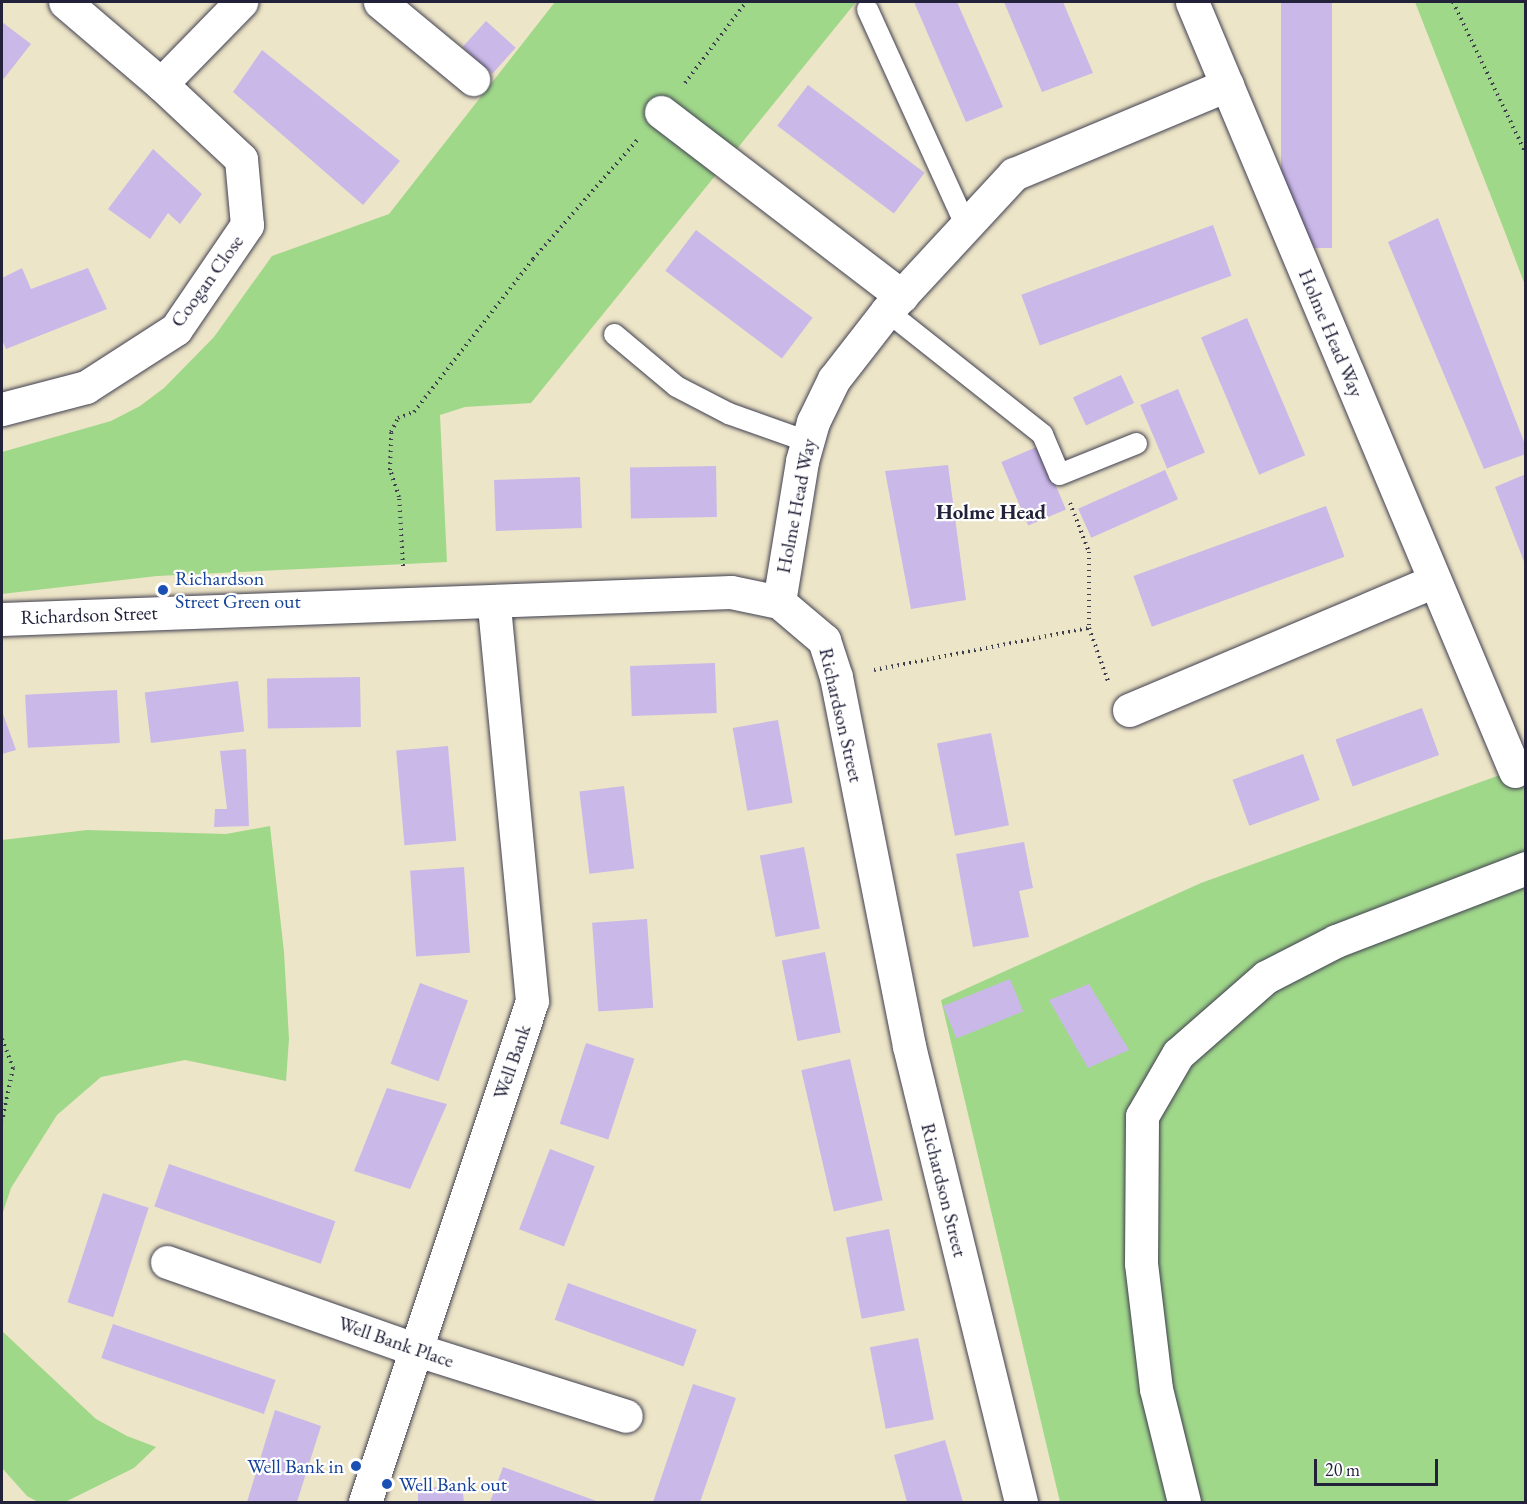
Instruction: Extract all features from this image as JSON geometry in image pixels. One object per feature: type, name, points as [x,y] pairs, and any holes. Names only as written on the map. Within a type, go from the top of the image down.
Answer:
[{"type":"street","name":"Coogan Close","points":[[2,409],[86,387],[176,329],[248,225],[241,159],[161,84],[65,2]]},
{"type":"street","points":[[161,84],[241,2]]},
{"type":"street","points":[[380,2],[473,79]]},
{"type":"street","name":"Holme Head Way","points":[[1192,2],[1515,771]]},
{"type":"street","name":"Holme Head Way","points":[[779,602],[807,441],[834,379],[894,303],[1014,174],[1227,85]]},
{"type":"street","points":[[661,112],[894,303]]},
{"type":"street","points":[[1129,710],[1435,581]]},
{"type":"street","name":"Richardson Street","points":[[2,619],[494,603],[700,591],[731,592],[779,602],[824,640],[836,678],[909,1046],[1021,1503]]},
{"type":"street","name":"Well Bank","points":[[364,1503],[532,1001],[494,603]]},
{"type":"street","points":[[1184,1503],[1156,1389],[1141,1263],[1139,1174],[1142,1116],[1178,1054],[1266,977],[1336,941],[1526,868]]},
{"type":"street","name":"Well Bank Place","points":[[167,1262],[414,1349],[626,1416]]},
{"type":"lane","points":[[867,9],[966,226]]},
{"type":"lane","points":[[894,303],[1042,435],[1059,474],[1136,443]]},
{"type":"lane","points":[[614,334],[676,386],[728,413],[807,441]]},
{"type":"path","points":[[405,605],[399,497],[390,470],[391,432],[398,418],[414,412],[533,259],[661,112],[746,2]]},
{"type":"path","points":[[1454,2],[1526,154]]},
{"type":"path","points":[[1059,474],[1089,552],[1089,628],[1113,694],[1129,710]]},
{"type":"path","points":[[836,678],[1089,628]]},
{"type":"path","points":[[2,1039],[13,1068],[2,1121]]},
{"type":"green space","points":[[555,2],[856,2],[531,403],[465,407],[440,415],[447,562],[157,576],[2,594],[2,452],[111,421],[140,406],[164,388],[214,337],[272,256],[389,214]]},
{"type":"green space","points":[[1415,2],[1525,2],[1525,285],[1503,227]]},
{"type":"green space","points":[[1525,766],[1525,1502],[1060,1502],[941,1000],[1201,883]]},
{"type":"green space","points":[[270,826],[284,952],[289,1039],[286,1081],[185,1060],[101,1077],[57,1115],[11,1188],[2,1215],[2,840],[87,830],[226,834]]},
{"type":"green space","points":[[2,1331],[96,1419],[127,1436],[156,1447],[134,1468],[65,1502],[38,1502],[27,1496],[2,1468]]},
{"type":"building","points":[[914,2],[957,2],[1003,107],[966,122]]},
{"type":"building","points":[[1004,2],[1063,2],[1093,73],[1042,92]]},
{"type":"building","points":[[1281,2],[1332,2],[1332,248],[1281,248]]},
{"type":"building","points":[[486,21],[516,48],[492,74],[463,47]]},
{"type":"building","points":[[2,22],[31,44],[2,81]]},
{"type":"building","points":[[262,50],[400,161],[363,205],[233,92]]},
{"type":"building","points":[[808,85],[925,173],[894,214],[777,126]]},
{"type":"building","points":[[153,149],[202,194],[180,224],[168,213],[150,239],[108,209]]},
{"type":"building","points":[[1438,218],[1526,447],[1526,454],[1484,469],[1388,242]]},
{"type":"building","points":[[1213,225],[1231,276],[1040,346],[1021,295]]},
{"type":"building","points":[[696,230],[813,318],[782,359],[665,271]]},
{"type":"building","points":[[22,268],[31,289],[88,268],[107,309],[6,349],[2,340],[2,278]]},
{"type":"building","points":[[1247,318],[1305,455],[1259,475],[1201,338]]},
{"type":"building","points":[[1121,375],[1134,403],[1086,425],[1073,397]]},
{"type":"building","points":[[1178,389],[1205,453],[1167,469],[1140,405]]},
{"type":"building","points":[[1039,446],[1066,510],[1028,526],[1001,462]]},
{"type":"building","points":[[948,465],[966,600],[911,609],[885,471]]},
{"type":"building","points":[[716,466],[717,517],[631,518],[630,468]]},
{"type":"building","points":[[1165,470],[1178,499],[1091,538],[1078,509]]},
{"type":"building","points":[[1526,474],[1526,564],[1525,564],[1495,487]]},
{"type":"building","points":[[580,477],[582,528],[496,531],[494,480]]},
{"type":"building","points":[[1326,506],[1344,557],[1152,627],[1133,576]]},
{"type":"building","points":[[715,663],[717,713],[632,716],[630,666]]},
{"type":"building","points":[[360,677],[361,727],[268,729],[267,679]]},
{"type":"building","points":[[238,681],[244,732],[151,743],[145,692]]},
{"type":"building","points":[[117,690],[120,743],[28,748],[25,695]]},
{"type":"building","points":[[1422,708],[1439,755],[1353,786],[1336,739]]},
{"type":"building","points":[[2,711],[16,750],[2,754]]},
{"type":"building","points":[[778,720],[793,803],[747,811],[733,728]]},
{"type":"building","points":[[991,733],[1009,825],[955,836],[937,743]]},
{"type":"building","points":[[448,746],[456,841],[404,845],[396,751]]},
{"type":"building","points":[[246,749],[249,826],[214,827],[215,809],[227,809],[220,751]]},
{"type":"building","points":[[1303,754],[1320,800],[1249,826],[1233,780]]},
{"type":"building","points":[[624,786],[634,868],[589,874],[579,791]]},
{"type":"building","points":[[1024,842],[1033,888],[1019,891],[1029,937],[973,947],[956,854]]},
{"type":"building","points":[[804,847],[820,928],[776,937],[760,856]]},
{"type":"building","points":[[464,867],[470,953],[416,957],[410,871]]},
{"type":"building","points":[[647,919],[653,1008],[598,1012],[592,923]]},
{"type":"building","points":[[825,952],[841,1032],[797,1041],[782,960]]},
{"type":"building","points":[[1010,979],[1023,1011],[956,1038],[943,1006]]},
{"type":"building","points":[[420,983],[468,1000],[439,1081],[391,1064]]},
{"type":"building","points":[[1089,984],[1129,1050],[1088,1068],[1049,1000]]},
{"type":"building","points":[[586,1043],[635,1059],[608,1140],[560,1124]]},
{"type":"building","points":[[850,1059],[883,1200],[834,1212],[801,1070]]},
{"type":"building","points":[[387,1088],[447,1104],[410,1189],[354,1171]]},
{"type":"building","points":[[550,1149],[595,1166],[564,1246],[519,1229]]},
{"type":"building","points":[[169,1164],[335,1221],[321,1264],[154,1207]]},
{"type":"building","points":[[103,1193],[149,1208],[113,1317],[67,1302]]},
{"type":"building","points":[[889,1229],[905,1310],[862,1319],[846,1237]]},
{"type":"building","points":[[568,1283],[697,1330],[683,1367],[555,1320]]},
{"type":"building","points":[[113,1324],[276,1380],[264,1414],[101,1358]]},
{"type":"building","points":[[918,1338],[934,1419],[886,1429],[870,1347]]},
{"type":"building","points":[[693,1384],[736,1398],[700,1502],[653,1502]]},
{"type":"building","points":[[275,1410],[321,1426],[297,1502],[247,1502]]},
{"type":"building","points":[[945,1440],[963,1502],[907,1502],[894,1455]]},
{"type":"building","points":[[503,1467],[599,1502],[490,1502]]},
{"type":"building","points":[[462,1485],[464,1502],[418,1502],[418,1489]]},
{"type":"place","name":"Richardson Street Green out","points":[[163,590]]},
{"type":"place","name":"Well Bank in","points":[[356,1466]]},
{"type":"place","name":"Well Bank out","points":[[387,1484]]},
{"type":"district","name":"Holme Head","points":[[991,512]]}]
